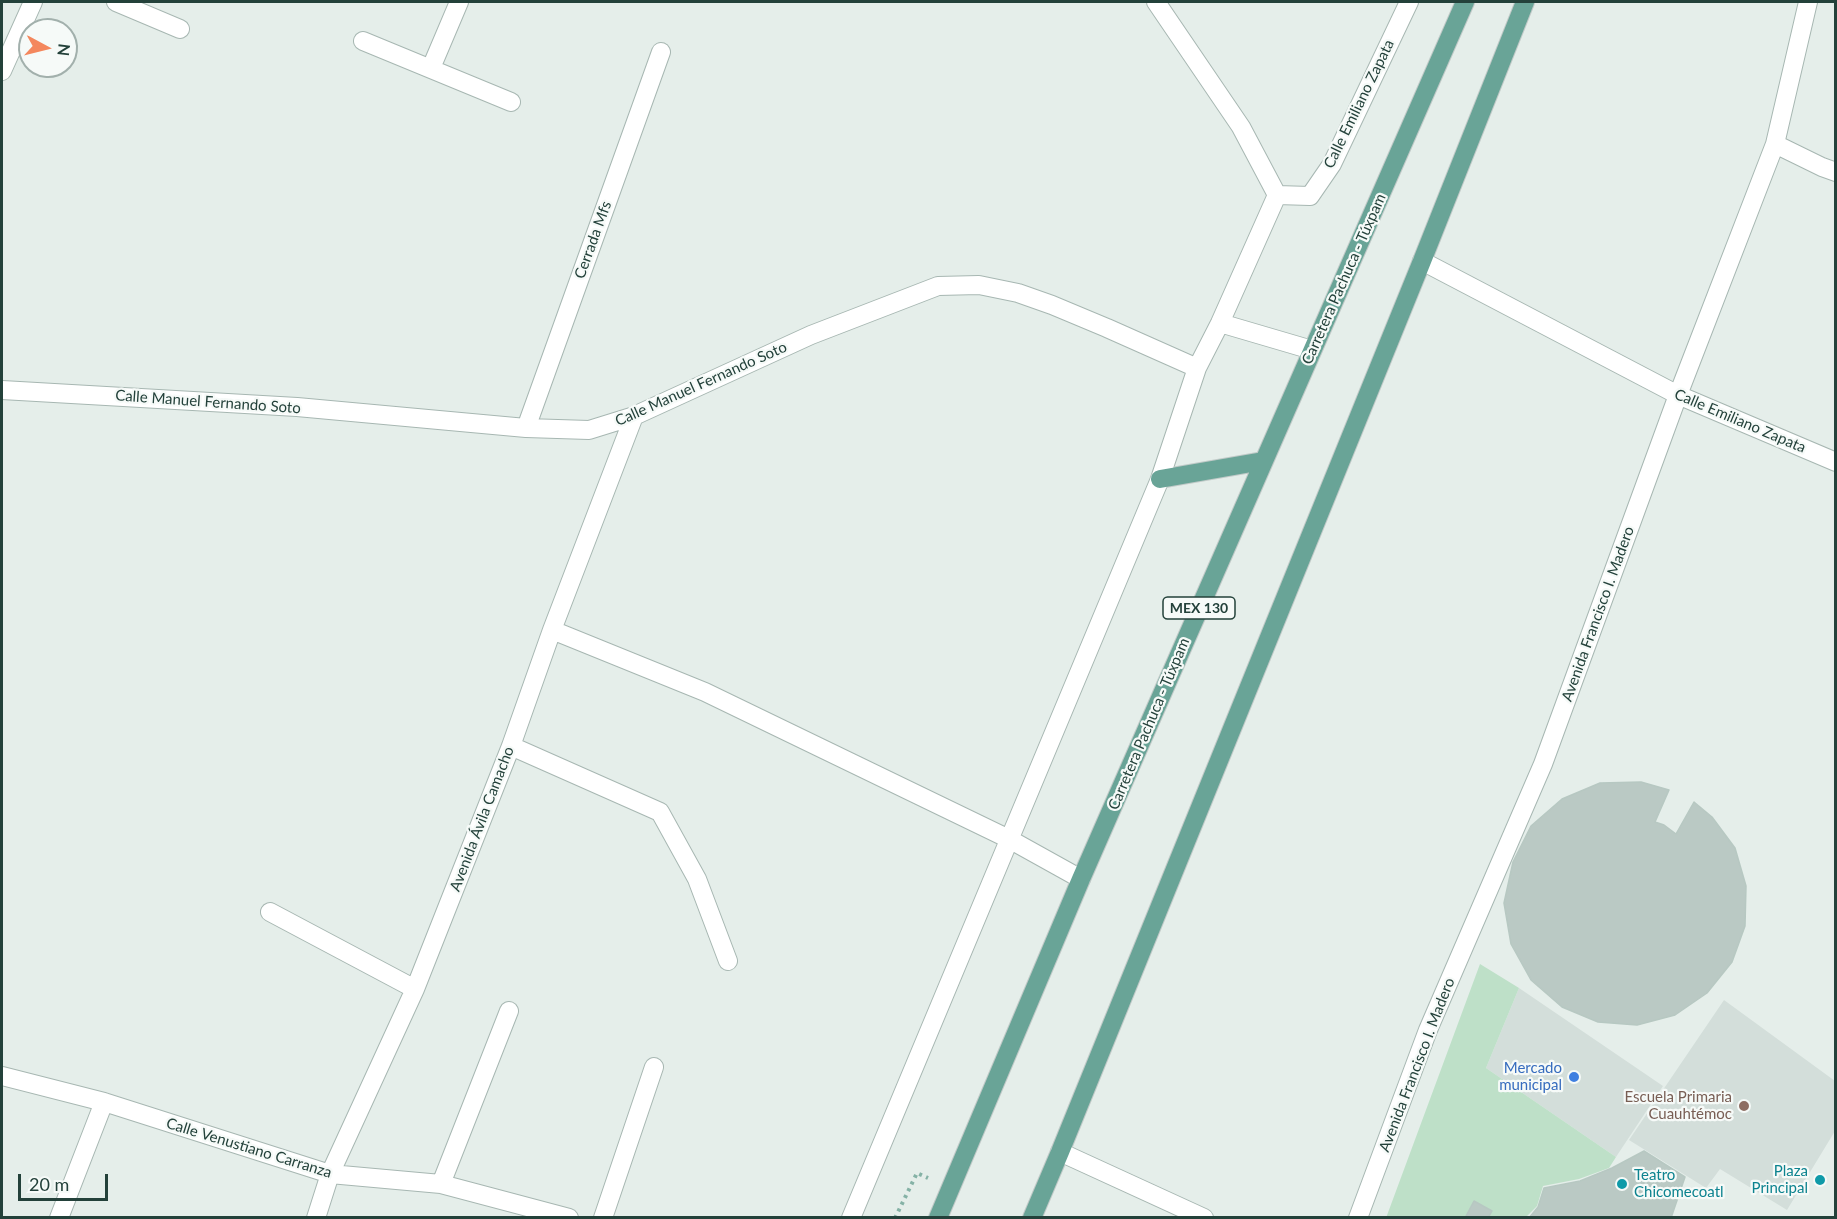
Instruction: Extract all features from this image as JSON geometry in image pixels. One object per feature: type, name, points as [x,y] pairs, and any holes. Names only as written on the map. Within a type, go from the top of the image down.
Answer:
[{"type":"main road","name":"Carretera Pachuca - Túxpam","points":[[938,1218],[1081,879],[1465,2]]},
{"type":"main road","points":[[1032,1218],[1422,261],[1525,2]]},
{"type":"main road","points":[[1160,479],[1263,460]]},
{"type":"street","points":[[2,71],[33,2]]},
{"type":"street","points":[[116,2],[180,29]]},
{"type":"street","points":[[431,68],[459,2]]},
{"type":"street","points":[[851,1218],[1160,479],[1197,368],[1220,324],[1277,195],[1241,127],[1156,2]]},
{"type":"street","name":"Calle Emiliano Zapata","points":[[1277,195],[1310,196],[1332,164],[1408,2]]},
{"type":"street","name":"Avenida Francisco I. Madero","points":[[1358,1218],[1428,1030],[1543,764],[1678,395],[1775,144],[1808,2]]},
{"type":"street","points":[[363,41],[511,102]]},
{"type":"street","name":"Cerrada Mfs","points":[[525,428],[661,52]]},
{"type":"street","points":[[1775,144],[1836,172]]},
{"type":"street","name":"Calle Emiliano Zapata","points":[[1422,261],[1678,395],[1836,462]]},
{"type":"street","name":"Calle Manuel Fernando Soto","points":[[2,390],[297,407],[525,428],[589,430],[634,416],[811,335],[939,286],[979,285],[1018,293],[1053,305],[1197,368]]},
{"type":"street","points":[[1220,324],[1312,350]]},
{"type":"street","name":"Avenida Ávila Camacho","points":[[316,1218],[330,1174],[415,989],[511,746],[552,630],[634,416]]},
{"type":"street","points":[[552,630],[705,692],[1009,839],[1081,879]]},
{"type":"street","points":[[511,746],[660,812],[696,879],[728,961]]},
{"type":"street","points":[[270,912],[415,989]]},
{"type":"street","points":[[441,1184],[509,1011]]},
{"type":"street","points":[[603,1218],[654,1067]]},
{"type":"street","name":"Calle Venustiano Carranza","points":[[2,1076],[104,1102],[330,1174],[441,1184],[564,1217]]},
{"type":"street","points":[[59,1218],[104,1102]]},
{"type":"street","points":[[1060,1152],[1204,1218]]},
{"type":"path","points":[[895,1218],[917,1173]]},
{"type":"shaded area","name":"Mercado municipal","points":[[1519,988],[1663,1086],[1616,1157],[1486,1068]]},
{"type":"shaded area","name":"Escuela Primaria Cuauhtémoc","points":[[1724,1000],[1835,1081],[1835,1131],[1787,1210],[1720,1169],[1706,1188],[1629,1140]]},
{"type":"green space","points":[[1480,964],[1519,988],[1486,1068],[1616,1157],[1609,1168],[1579,1179],[1543,1186],[1537,1206],[1526,1217],[1386,1218]]},
{"type":"building","points":[[1641,782],[1669,790],[1655,822],[1664,825],[1676,834],[1694,802],[1712,817],[1735,848],[1746,886],[1745,926],[1732,962],[1707,993],[1675,1015],[1637,1025],[1598,1022],[1562,1007],[1531,980],[1511,944],[1504,903],[1513,862],[1531,826],[1562,799],[1600,783]]},
{"type":"building","name":"Teatro Chicomecoatl","points":[[1644,1151],[1685,1177],[1671,1218],[1529,1218],[1538,1207],[1544,1188],[1580,1181],[1612,1168]]},
{"type":"building","points":[[1474,1201],[1492,1211],[1488,1218],[1465,1218]]},
{"type":"place","name":"Mercado municipal","points":[[1574,1077]]},
{"type":"place","name":"Escuela Primaria Cuauhtémoc","points":[[1744,1106]]},
{"type":"place","name":"Plaza Principal","points":[[1820,1180]]},
{"type":"place","name":"Teatro Chicomecoatl","points":[[1622,1184]]}]
